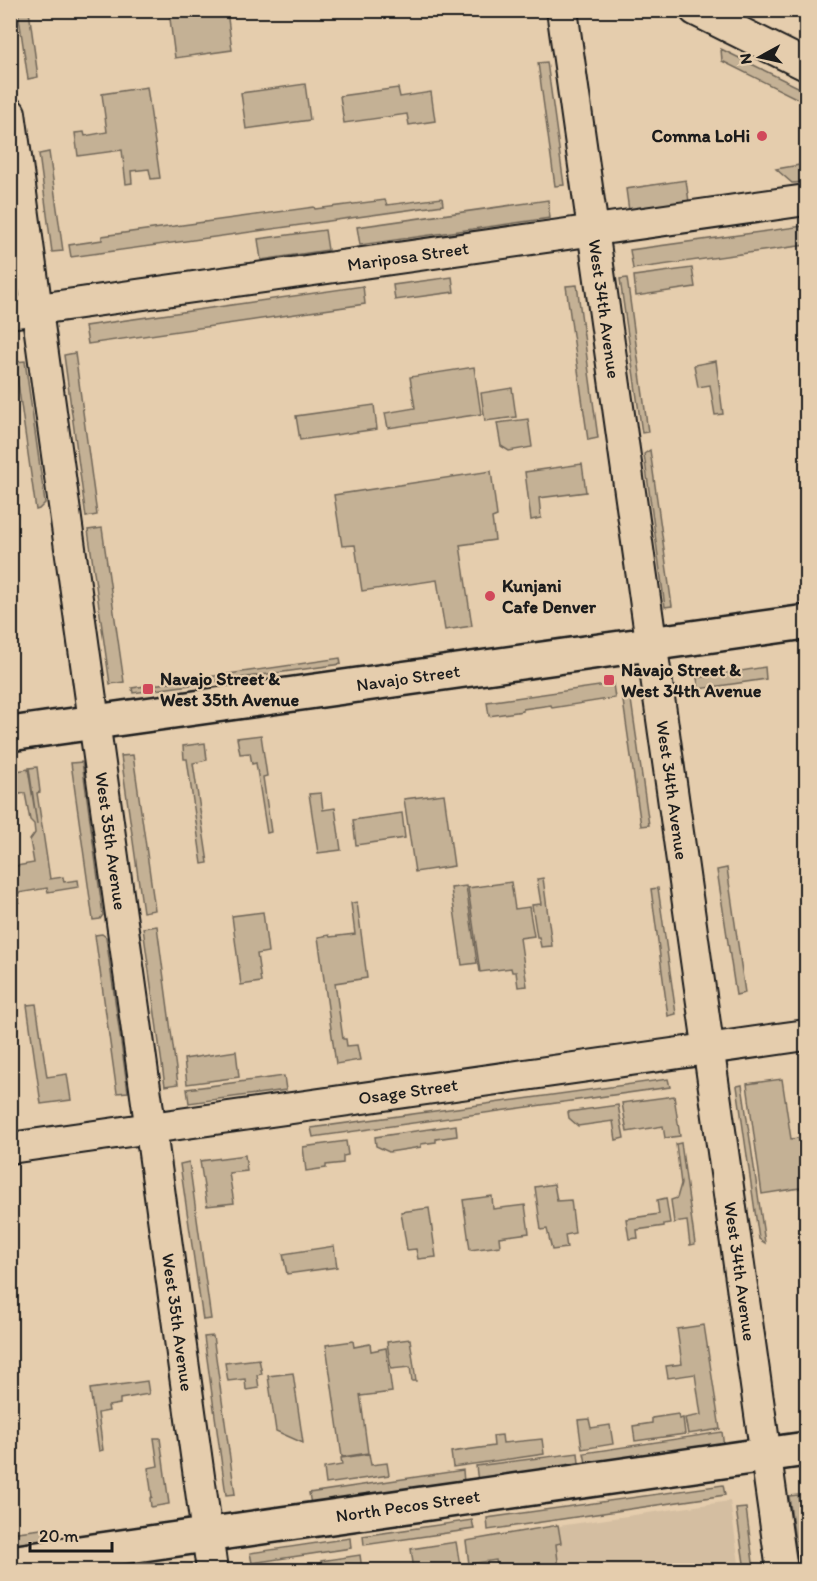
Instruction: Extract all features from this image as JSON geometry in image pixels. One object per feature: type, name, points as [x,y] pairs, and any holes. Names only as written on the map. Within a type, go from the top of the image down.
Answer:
[{"type":"street","name":"West 34th Avenue","points":[[562,10],[782,1570]]},
{"type":"street","points":[[695,10],[807,65]]},
{"type":"street","name":"West 35th Avenue","points":[[10,113],[24,311],[94,723],[212,1570]]},
{"type":"street","name":"Mariposa Street","points":[[24,311],[807,200]]},
{"type":"street","name":"Navajo Street","points":[[10,734],[807,622]]},
{"type":"street","name":"Osage Street","points":[[10,1148],[807,1035]]},
{"type":"street","name":"North Pecos Street","points":[[10,1563],[807,1449]]},
{"type":"shaded area","points":[[18,11],[29,11],[38,77],[28,79]]},
{"type":"shaded area","points":[[169,11],[227,11],[232,50],[175,58]]},
{"type":"shaded area","points":[[721,49],[806,91],[806,103],[722,61]]},
{"type":"shaded area","points":[[547,62],[564,185],[555,186],[538,63]]},
{"type":"shaded area","points":[[305,84],[310,120],[246,129],[241,93]]},
{"type":"shaded area","points":[[147,87],[160,178],[151,179],[149,169],[131,171],[132,183],[126,184],[122,150],[78,156],[75,133],[84,132],[85,136],[107,132],[102,94]]},
{"type":"shaded area","points":[[398,88],[400,97],[431,92],[435,121],[409,125],[407,114],[344,123],[340,96]]},
{"type":"shaded area","points":[[49,152],[63,251],[52,252],[39,154]]},
{"type":"shaded area","points":[[806,164],[806,182],[792,183],[776,169]]},
{"type":"shaded area","points":[[686,180],[689,202],[629,211],[626,189]]},
{"type":"shaded area","points":[[442,198],[443,205],[71,257],[69,245],[102,240],[102,236],[314,207],[315,209],[385,200],[387,205]]},
{"type":"shaded area","points":[[548,200],[550,218],[360,245],[357,227]]},
{"type":"shaded area","points":[[803,226],[806,245],[633,269],[630,250]]},
{"type":"shaded area","points":[[325,230],[328,250],[261,260],[258,239]]},
{"type":"shaded area","points":[[692,268],[695,287],[636,296],[634,276]]},
{"type":"shaded area","points":[[452,277],[454,292],[395,300],[393,285]]},
{"type":"shaded area","points":[[627,278],[648,432],[642,433],[620,279]]},
{"type":"shaded area","points":[[577,285],[598,438],[588,440],[566,286]]},
{"type":"shaded area","points":[[363,286],[365,304],[88,344],[85,326]]},
{"type":"shaded area","points":[[75,353],[97,515],[86,517],[64,355]]},
{"type":"shaded area","points":[[25,361],[45,503],[36,510],[15,362]]},
{"type":"shaded area","points":[[716,361],[723,414],[715,415],[710,385],[698,387],[694,365]]},
{"type":"shaded area","points":[[474,367],[481,414],[388,428],[385,413],[415,408],[410,377]]},
{"type":"shaded area","points":[[512,388],[516,417],[485,421],[481,393]]},
{"type":"shaded area","points":[[374,405],[377,429],[300,440],[296,416]]},
{"type":"shaded area","points":[[528,419],[532,447],[509,451],[501,446],[497,423]]},
{"type":"shaded area","points":[[650,450],[672,606],[665,607],[644,454]]},
{"type":"shaded area","points":[[582,464],[586,492],[539,498],[541,518],[531,520],[525,472]]},
{"type":"shaded area","points":[[491,471],[497,516],[492,518],[495,540],[460,545],[472,626],[445,630],[437,580],[362,591],[355,545],[342,546],[334,495]]},
{"type":"shaded area","points":[[102,528],[124,682],[110,684],[88,530]]},
{"type":"shaded area","points":[[340,658],[341,664],[133,693],[132,688]]},
{"type":"shaded area","points":[[765,667],[766,679],[699,689],[697,678]]},
{"type":"shaded area","points":[[613,684],[615,698],[552,708],[551,705],[523,709],[523,711],[489,716],[487,702]]},
{"type":"shaded area","points":[[630,693],[649,825],[641,826],[622,694]]},
{"type":"shaded area","points":[[261,735],[267,776],[263,777],[271,832],[267,833],[256,763],[252,764],[250,753],[240,754],[237,738]]},
{"type":"shaded area","points":[[205,743],[207,760],[193,763],[208,863],[202,864],[187,759],[184,759],[183,746]]},
{"type":"shaded area","points":[[133,755],[155,910],[143,912],[121,756]]},
{"type":"shaded area","points":[[82,762],[103,915],[100,919],[93,920],[71,763]]},
{"type":"shaded area","points":[[37,767],[40,792],[37,793],[50,879],[63,877],[64,882],[78,880],[79,887],[48,892],[47,888],[18,893],[19,902],[11,903],[11,867],[34,863],[30,840],[35,833],[25,793],[15,795],[14,788],[11,788],[11,772],[28,769],[37,824],[29,768]]},
{"type":"shaded area","points":[[321,793],[323,810],[335,808],[341,850],[318,853],[309,794]]},
{"type":"shaded area","points":[[444,794],[454,866],[415,872],[404,799]]},
{"type":"shaded area","points":[[402,813],[405,838],[356,845],[353,820]]},
{"type":"shaded area","points":[[727,868],[745,993],[736,995],[717,870]]},
{"type":"shaded area","points":[[543,878],[552,946],[541,947],[539,937],[537,937],[532,905],[541,904],[537,879]]},
{"type":"shaded area","points":[[511,882],[515,909],[529,907],[534,936],[520,938],[527,986],[518,987],[516,972],[512,972],[511,968],[480,972],[468,888]]},
{"type":"shaded area","points":[[466,886],[477,963],[462,965],[451,888]]},
{"type":"shaded area","points":[[658,888],[676,1014],[668,1016],[651,889]]},
{"type":"shaded area","points":[[357,902],[367,978],[335,983],[343,1039],[346,1039],[347,1046],[357,1045],[360,1060],[336,1064],[318,937],[355,934],[351,903]]},
{"type":"shaded area","points":[[263,912],[268,952],[257,954],[261,982],[241,985],[232,916]]},
{"type":"shaded area","points":[[157,926],[178,1084],[165,1086],[143,928]]},
{"type":"shaded area","points":[[102,934],[106,937],[128,1092],[117,1093],[95,935]]},
{"type":"shaded area","points":[[36,1004],[47,1077],[67,1074],[71,1100],[41,1104],[27,1005]]},
{"type":"shaded area","points":[[236,1051],[239,1077],[187,1084],[184,1059]]},
{"type":"shaded area","points":[[284,1076],[286,1090],[189,1103],[187,1089]]},
{"type":"shaded area","points":[[668,1079],[670,1087],[313,1137],[311,1128]]},
{"type":"shaded area","points":[[782,1079],[791,1139],[806,1137],[806,1187],[762,1194],[747,1084]]},
{"type":"shaded area","points":[[742,1085],[765,1243],[759,1239],[737,1086]]},
{"type":"shaded area","points":[[674,1096],[680,1136],[665,1138],[663,1126],[627,1132],[622,1103]]},
{"type":"shaded area","points":[[618,1105],[624,1138],[616,1140],[613,1121],[578,1126],[569,1118],[568,1112]]},
{"type":"shaded area","points":[[456,1125],[457,1136],[436,1139],[436,1142],[421,1144],[421,1147],[389,1152],[376,1146],[375,1137]]},
{"type":"shaded area","points":[[346,1141],[348,1155],[343,1156],[343,1163],[306,1171],[303,1147]]},
{"type":"shaded area","points":[[681,1143],[695,1244],[690,1245],[687,1221],[674,1223],[671,1200],[677,1198],[681,1184],[676,1144]]},
{"type":"shaded area","points":[[245,1155],[247,1171],[229,1173],[234,1203],[207,1206],[200,1161]]},
{"type":"shaded area","points":[[189,1162],[211,1319],[203,1320],[180,1164]]},
{"type":"shaded area","points":[[554,1184],[557,1201],[571,1200],[575,1233],[565,1235],[567,1248],[552,1250],[547,1229],[541,1230],[535,1187]]},
{"type":"shaded area","points":[[492,1196],[493,1209],[525,1205],[529,1233],[499,1237],[500,1246],[470,1250],[463,1200]]},
{"type":"shaded area","points":[[666,1198],[670,1223],[637,1230],[638,1238],[629,1239],[626,1219],[659,1214],[657,1200]]},
{"type":"shaded area","points":[[429,1208],[436,1257],[418,1259],[416,1249],[407,1250],[401,1212]]},
{"type":"shaded area","points":[[334,1246],[337,1267],[287,1274],[283,1254]]},
{"type":"shaded area","points":[[704,1325],[720,1429],[688,1434],[685,1418],[701,1415],[695,1374],[668,1378],[666,1366],[682,1364],[677,1329]]},
{"type":"shaded area","points":[[213,1336],[235,1494],[226,1495],[204,1337]]},
{"type":"shaded area","points":[[410,1339],[416,1381],[412,1381],[410,1367],[391,1369],[387,1342]]},
{"type":"shaded area","points":[[353,1341],[354,1347],[370,1344],[371,1351],[386,1348],[392,1392],[361,1396],[360,1394],[368,1453],[342,1457],[326,1345]]},
{"type":"shaded area","points":[[259,1359],[262,1374],[257,1375],[259,1388],[246,1390],[245,1379],[228,1381],[225,1363]]},
{"type":"shaded area","points":[[293,1373],[303,1443],[276,1431],[268,1376]]},
{"type":"shaded area","points":[[147,1381],[149,1394],[120,1399],[120,1404],[108,1406],[109,1411],[98,1413],[103,1450],[99,1451],[90,1389]]},
{"type":"shaded area","points":[[678,1414],[679,1419],[683,1418],[685,1434],[635,1441],[633,1426],[652,1423],[652,1418]]},
{"type":"shaded area","points":[[589,1419],[591,1428],[610,1425],[613,1444],[582,1449],[578,1420]]},
{"type":"shaded area","points":[[722,1432],[724,1447],[595,1466],[594,1462],[586,1463],[584,1453]]},
{"type":"shaded area","points":[[502,1435],[503,1443],[542,1439],[544,1454],[453,1467],[451,1452],[494,1446],[493,1436]]},
{"type":"shaded area","points":[[154,1438],[160,1438],[169,1504],[151,1507],[148,1468],[158,1466]]},
{"type":"shaded area","points":[[578,1453],[579,1463],[570,1464],[570,1470],[478,1482],[476,1466]]},
{"type":"shaded area","points":[[369,1454],[371,1465],[387,1463],[389,1475],[326,1484],[324,1468],[342,1465],[341,1458]]},
{"type":"shaded area","points":[[463,1470],[464,1483],[311,1505],[309,1493]]},
{"type":"shaded area","points":[[723,1485],[725,1495],[488,1530],[487,1518]]},
{"type":"shaded area","points":[[798,1495],[806,1570],[799,1570],[789,1496]]},
{"type":"shaded area","points":[[730,1501],[740,1570],[502,1570],[497,1535]]},
{"type":"shaded area","points":[[746,1508],[754,1570],[745,1570],[736,1509]]},
{"type":"shaded area","points":[[472,1520],[474,1529],[364,1545],[363,1536]]},
{"type":"shaded area","points":[[558,1525],[561,1543],[556,1544],[559,1570],[498,1570],[496,1560],[469,1564],[466,1541]]},
{"type":"shaded area","points":[[49,1528],[51,1541],[11,1546],[10,1533]]},
{"type":"shaded area","points":[[350,1538],[351,1548],[252,1563],[250,1553]]},
{"type":"shaded area","points":[[456,1542],[460,1566],[414,1570],[411,1549]]},
{"type":"shaded area","points":[[360,1555],[362,1570],[322,1570],[321,1561]]},
{"type":"place","name":"Comma LoHi","points":[[762,136]]},
{"type":"place","name":"Kunjani Cafe Denver","points":[[490,596]]},
{"type":"place","name":"Navajo Street & West 34th Avenue","points":[[609,680]]},
{"type":"place","name":"Navajo Street & West 35th Avenue","points":[[148,689]]}]
